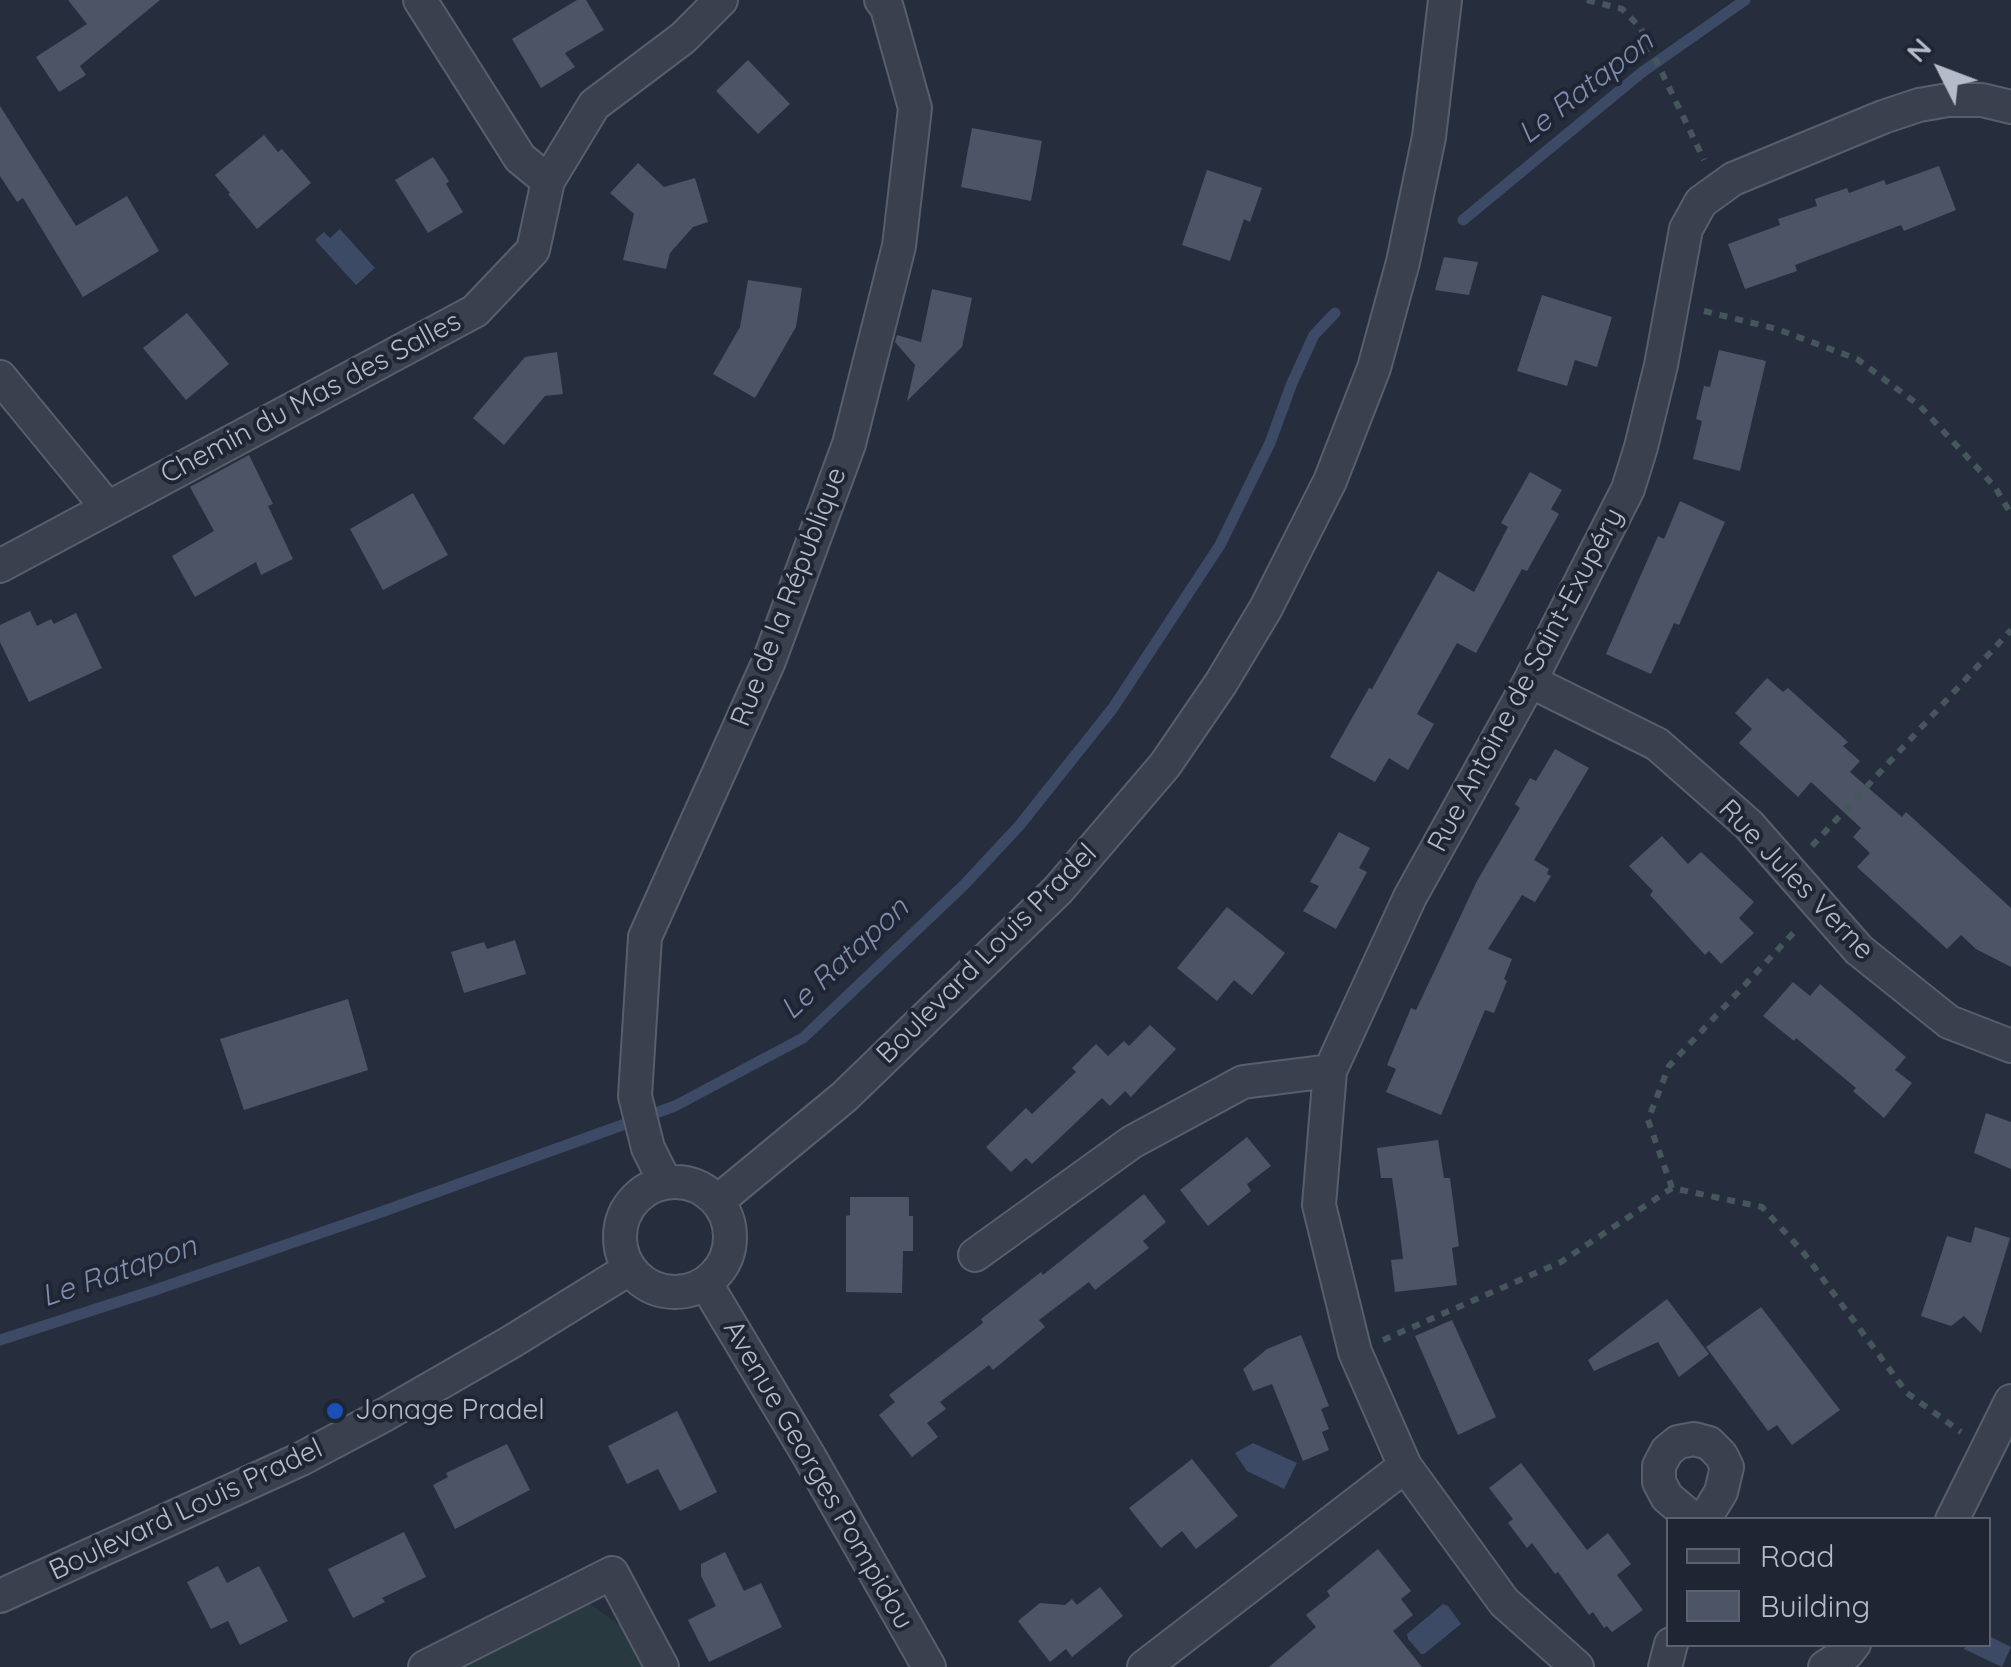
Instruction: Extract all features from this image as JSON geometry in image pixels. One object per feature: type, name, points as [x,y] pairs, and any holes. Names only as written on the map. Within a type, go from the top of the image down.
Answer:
[{"type":"street","points":[[420,0],[520,158],[548,181]]},
{"type":"street","name":"Chemin du Mas des Salles","points":[[0,566],[476,311],[533,250],[548,181],[594,105],[684,38],[721,0]]},
{"type":"street","name":"Rue de la République","points":[[664,1182],[648,1148],[635,1096],[644,936],[776,643],[849,444],[899,246],[915,108],[882,0]]},
{"type":"street","name":"Boulevard Louis Pradel","points":[[718,1201],[844,1096],[1058,890],[1164,764],[1222,683],[1266,608],[1330,481],[1374,368],[1429,137],[1445,0]]},
{"type":"street","name":"Rue Antoine de Saint-Exupéry","points":[[1577,1667],[1504,1602],[1405,1466],[1355,1352],[1318,1204],[1330,1071],[1410,897],[1530,681],[1628,490],[1674,304],[1686,230],[1700,202],[1733,179],[1919,105],[1982,100],[2011,107]]},
{"type":"street","points":[[0,377],[107,507]]},
{"type":"street","name":"Rue Jules Verne","points":[[1530,681],[1657,744],[1749,825],[1859,950],[1949,1022],[2011,1046]]},
{"type":"street","points":[[975,1254],[1132,1142],[1243,1082],[1330,1071]]},
{"type":"street","points":[[664,1182],[683,1182],[718,1201],[731,1232],[730,1250],[723,1266],[706,1284],[677,1293],[658,1291],[629,1270],[619,1234],[623,1216],[633,1200],[647,1189],[664,1182]]},
{"type":"street","name":"Boulevard Louis Pradel","points":[[0,1596],[301,1459],[512,1342],[629,1270]]},
{"type":"street","name":"Avenue Georges Pompidou","points":[[706,1284],[929,1667]]},
{"type":"street","points":[[1954,1517],[2011,1402]]},
{"type":"street","points":[[1690,1517],[1667,1497],[1658,1482],[1659,1466],[1667,1451],[1678,1442],[1694,1439],[1709,1442],[1727,1467],[1721,1492],[1706,1517]]},
{"type":"street","points":[[1144,1667],[1405,1466]]},
{"type":"street","points":[[426,1667],[612,1574],[662,1667]]},
{"type":"street","points":[[1825,1667],[1852,1647]]},
{"type":"path","points":[[1587,0],[1622,9],[1640,27],[1719,187]]},
{"type":"path","points":[[1674,304],[1777,329],[1858,358],[1920,406],[1995,488],[2011,514]]},
{"type":"path","points":[[1789,870],[2011,630]]},
{"type":"path","points":[[1672,1188],[1648,1120],[1670,1066],[1820,905]]},
{"type":"path","points":[[1355,1352],[1561,1262],[1672,1188],[1762,1207],[1803,1252],[1907,1393],[1987,1450]]},
{"type":"shaded area","points":[[587,1602],[629,1632],[646,1667],[454,1667]]},
{"type":"water","points":[[340,229],[375,268],[356,285],[315,240],[324,232],[330,238]]},
{"type":"water","points":[[1253,1443],[1297,1463],[1284,1489],[1247,1471],[1235,1453]]},
{"type":"water","points":[[1443,1604],[1461,1624],[1421,1654],[1407,1634]]},
{"type":"water","points":[[1991,1637],[2011,1647],[2002,1667],[1964,1649],[1991,1647]]},
{"type":"building","points":[[68,0],[160,0],[80,66],[86,75],[59,92],[36,57],[87,24]]},
{"type":"building","points":[[577,0],[586,0],[604,30],[565,53],[575,67],[541,88],[512,39]]},
{"type":"building","points":[[748,60],[790,104],[758,134],[716,91]]},
{"type":"building","points":[[0,106],[76,226],[127,196],[159,251],[83,297],[23,198],[17,202],[0,176]]},
{"type":"building","points":[[972,128],[1042,141],[1031,201],[961,187]]},
{"type":"building","points":[[264,135],[278,152],[282,149],[311,183],[257,229],[215,175]]},
{"type":"building","points":[[433,157],[463,212],[428,233],[395,180]]},
{"type":"building","points":[[638,163],[664,187],[695,178],[708,222],[693,227],[670,253],[666,269],[623,260],[634,214],[610,193]]},
{"type":"building","points":[[1939,166],[1956,210],[1904,231],[1901,225],[1795,265],[1797,271],[1745,289],[1728,244],[1780,225],[1778,219],[1817,206],[1815,199],[1847,188],[1849,193],[1884,180],[1886,185]]},
{"type":"building","points":[[1207,170],[1262,188],[1250,222],[1244,219],[1230,261],[1182,245]]},
{"type":"building","points":[[1444,257],[1478,262],[1469,295],[1435,290]]},
{"type":"building","points":[[748,280],[802,288],[796,327],[755,398],[713,374],[740,327]]},
{"type":"building","points":[[932,289],[972,298],[962,347],[907,401],[915,365],[895,342],[897,335],[921,342]]},
{"type":"building","points":[[1542,295],[1612,317],[1597,367],[1575,360],[1567,386],[1517,371]]},
{"type":"building","points":[[187,313],[229,364],[186,400],[143,348]]},
{"type":"building","points":[[1719,350],[1766,361],[1740,471],[1693,459],[1702,421],[1696,419],[1704,386],[1710,387]]},
{"type":"building","points":[[557,352],[563,394],[545,396],[504,445],[473,418],[525,357]]},
{"type":"building","points":[[249,455],[273,504],[268,506],[293,559],[261,575],[256,562],[195,597],[172,556],[214,531],[190,487]]},
{"type":"building","points":[[1530,472],[1562,490],[1551,509],[1559,514],[1527,571],[1522,569],[1476,653],[1457,643],[1417,714],[1434,724],[1408,770],[1389,758],[1375,782],[1330,757],[1438,571],[1474,592],[1508,527],[1501,523]]},
{"type":"building","points":[[413,493],[448,555],[383,590],[350,529]]},
{"type":"building","points":[[1680,501],[1725,522],[1679,625],[1674,623],[1651,674],[1606,654],[1658,536],[1664,539]]},
{"type":"building","points":[[30,611],[37,626],[51,619],[54,624],[76,613],[102,668],[29,702],[0,642],[0,625]]},
{"type":"building","points":[[1767,678],[1783,692],[1788,688],[1848,742],[1843,746],[1860,761],[1850,772],[1902,817],[1906,812],[2011,908],[2011,967],[1976,949],[1961,935],[1947,949],[1857,867],[1870,853],[1853,837],[1861,828],[1811,782],[1798,797],[1739,743],[1752,729],[1735,713]]},
{"type":"building","points":[[1555,749],[1589,768],[1534,860],[1549,869],[1547,874],[1551,876],[1535,902],[1522,895],[1488,949],[1512,959],[1504,979],[1507,981],[1494,1013],[1485,1010],[1441,1115],[1386,1092],[1396,1069],[1387,1065],[1411,1008],[1416,1010],[1477,881],[1520,808],[1515,804],[1530,778],[1536,781]]},
{"type":"building","points":[[1339,832],[1370,848],[1359,868],[1367,872],[1336,929],[1303,911],[1319,886],[1310,882]]},
{"type":"building","points":[[1662,836],[1688,864],[1701,852],[1754,902],[1739,918],[1754,933],[1721,964],[1709,951],[1705,955],[1629,866]]},
{"type":"building","points":[[1227,907],[1285,953],[1252,995],[1234,980],[1217,1001],[1177,968]]},
{"type":"building","points":[[515,940],[526,974],[464,993],[451,952],[484,942],[487,949]]},
{"type":"building","points":[[1793,982],[1810,996],[1820,984],[1906,1057],[1895,1070],[1912,1083],[1884,1118],[1853,1091],[1856,1088],[1763,1016]]},
{"type":"building","points":[[348,999],[368,1070],[244,1110],[220,1039]]},
{"type":"building","points":[[1150,1025],[1176,1049],[1131,1097],[1125,1091],[1110,1106],[1102,1098],[1032,1164],[1026,1158],[1011,1172],[986,1147],[1026,1108],[1032,1114],[1076,1072],[1072,1068],[1096,1044],[1108,1056],[1124,1041],[1129,1046]]},
{"type":"building","points":[[1986,1113],[2011,1122],[2011,1169],[1974,1153]]},
{"type":"building","points":[[1247,1137],[1271,1166],[1247,1184],[1251,1191],[1208,1226],[1180,1190]]},
{"type":"building","points":[[1438,1140],[1444,1178],[1450,1178],[1459,1246],[1452,1248],[1457,1285],[1395,1292],[1391,1260],[1403,1259],[1398,1218],[1392,1178],[1381,1178],[1377,1148]]},
{"type":"building","points":[[1144,1194],[1166,1222],[1143,1241],[1149,1248],[1095,1290],[1089,1282],[1039,1320],[1045,1327],[993,1370],[989,1365],[940,1402],[946,1409],[927,1423],[938,1437],[912,1457],[879,1415],[895,1402],[889,1395]]},
{"type":"building","points":[[850,1197],[909,1197],[913,1251],[903,1251],[902,1293],[846,1292],[846,1216],[850,1215]]},
{"type":"building","points":[[1975,1227],[2010,1238],[1981,1333],[1964,1316],[1951,1326],[1921,1316],[1947,1236],[1971,1243]]},
{"type":"building","points":[[1667,1299],[1709,1354],[1679,1377],[1658,1342],[1594,1371],[1588,1360]]},
{"type":"building","points":[[1761,1307],[1840,1410],[1792,1445],[1777,1425],[1768,1431],[1706,1347]]},
{"type":"building","points":[[1452,1320],[1496,1417],[1458,1435],[1415,1336]]},
{"type":"building","points":[[1301,1335],[1329,1406],[1321,1409],[1329,1429],[1322,1432],[1329,1450],[1303,1461],[1272,1384],[1253,1391],[1243,1369],[1267,1349]]},
{"type":"building","points":[[677,1411],[717,1492],[680,1511],[658,1469],[627,1484],[608,1446]]},
{"type":"building","points":[[507,1444],[530,1490],[455,1529],[433,1485],[448,1477],[446,1473]]},
{"type":"building","points":[[1192,1459],[1238,1516],[1196,1549],[1182,1531],[1161,1548],[1129,1508]]},
{"type":"building","points":[[1521,1463],[1587,1550],[1608,1533],[1631,1564],[1617,1575],[1643,1610],[1612,1632],[1607,1626],[1604,1628],[1593,1612],[1589,1615],[1532,1543],[1527,1548],[1508,1523],[1513,1519],[1489,1488]]},
{"type":"building","points":[[404,1532],[426,1577],[382,1598],[385,1602],[353,1618],[328,1569]]},
{"type":"building","points":[[1378,1549],[1411,1591],[1401,1599],[1413,1615],[1393,1631],[1422,1667],[1269,1667],[1316,1627],[1306,1615],[1330,1596],[1327,1591]]},
{"type":"building","points":[[725,1552],[744,1591],[761,1583],[782,1627],[709,1662],[688,1620],[716,1606],[701,1576],[701,1564]]},
{"type":"building","points":[[218,1566],[227,1583],[259,1566],[288,1621],[240,1645],[228,1621],[211,1629],[187,1582]]},
{"type":"building","points":[[1100,1587],[1123,1616],[1072,1657],[1066,1649],[1050,1662],[1018,1621],[1040,1603],[1065,1605],[1072,1599],[1077,1605]]},
{"type":"waterway","name":"Le Ratapon","points":[[1463,220],[1641,73],[1745,0]]},
{"type":"waterway","name":"Le Ratapon","points":[[0,1340],[384,1211],[675,1106],[803,1038],[964,885],[1019,826],[1113,708],[1220,545],[1270,443],[1314,335],[1335,313]]},
{"type":"place","name":"Jonage Pradel","points":[[335,1411]]}]
